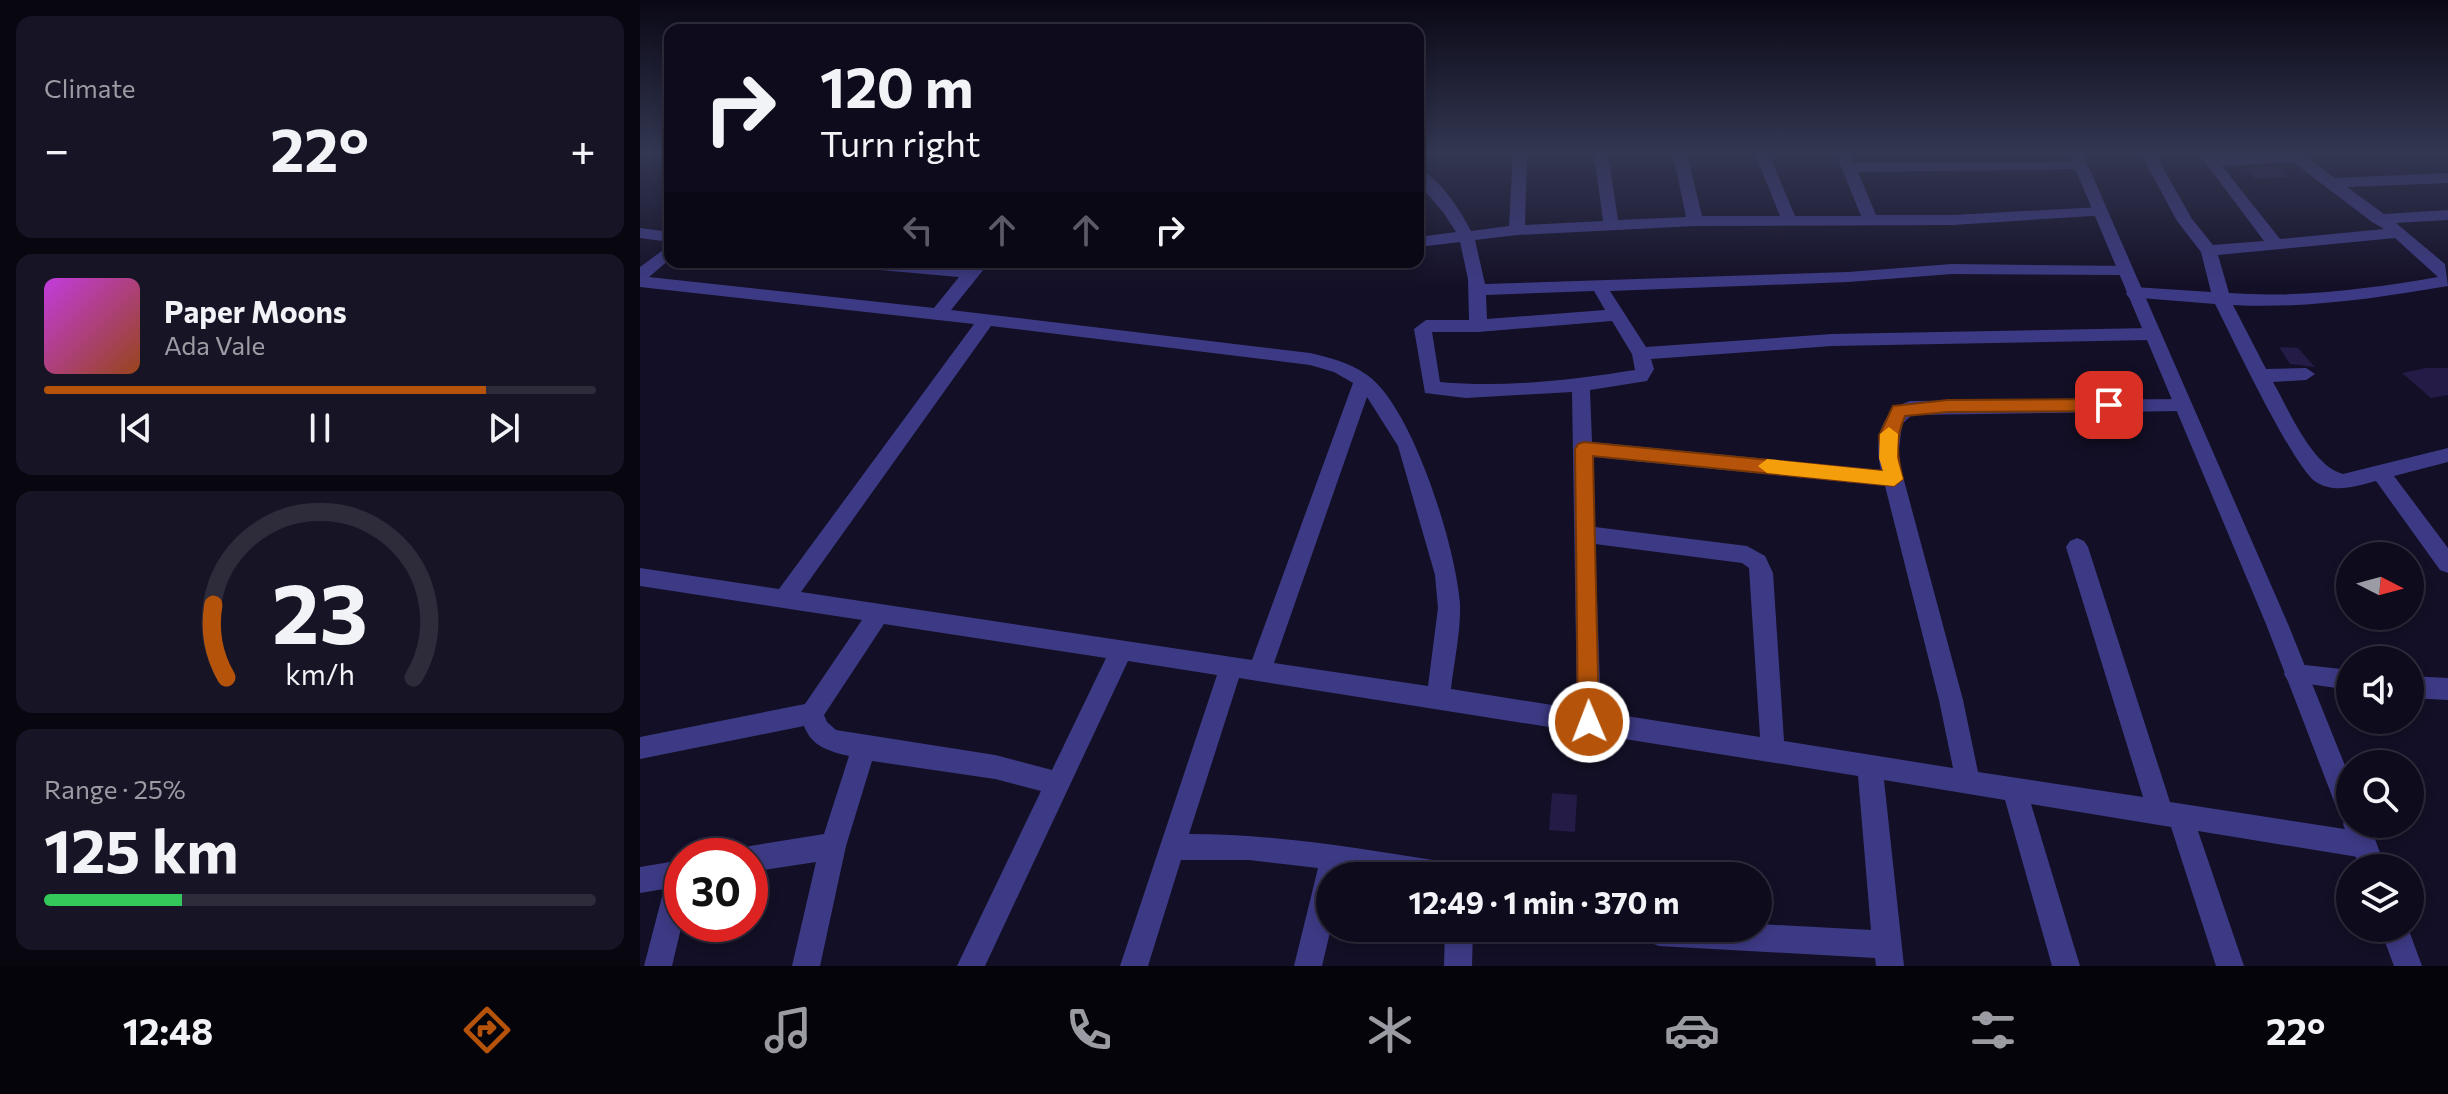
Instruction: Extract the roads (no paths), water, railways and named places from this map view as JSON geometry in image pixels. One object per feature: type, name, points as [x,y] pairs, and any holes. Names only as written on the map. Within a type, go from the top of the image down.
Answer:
[{"type":"street","points":[[1444,199],[1468,237],[1479,290],[1478,326]]},
{"type":"street","points":[[1517,230],[1518,199]]},
{"type":"street","points":[[1607,199],[1611,225]]},
{"type":"street","points":[[1690,199],[1695,221]]},
{"type":"street","points":[[1781,199],[1790,222]]},
{"type":"street","points":[[1862,199],[1870,219]]},
{"type":"street","points":[[2095,199],[2336,774]]},
{"type":"street","points":[[2173,199],[2185,221],[2209,251],[2222,300],[2296,440],[2321,476],[2343,482],[2448,455]]},
{"type":"street","points":[[2238,199],[2276,245]]},
{"type":"street","points":[[2134,293],[2222,300],[2295,299],[2447,282],[2440,258],[2396,233],[2351,199]]},
{"type":"street","points":[[1424,241],[1517,230],[1695,221],[1953,220],[2100,212]]},
{"type":"street","points":[[2378,219],[2448,215]]},
{"type":"street","points":[[640,233],[664,236]]},
{"type":"street","points":[[2209,251],[2396,233]]},
{"type":"street","points":[[640,279],[664,256]]},
{"type":"street","points":[[938,315],[975,268]]},
{"type":"street","points":[[1479,290],[1848,277],[1952,269],[2125,270]]},
{"type":"street","points":[[640,279],[1310,359],[1340,367],[1363,381],[1384,405],[1408,446],[1446,575],[1449,608],[1438,699]]},
{"type":"street","points":[[1598,285],[1617,315],[1641,354],[1645,369],[1641,376],[1581,385],[1466,391],[1432,388],[1424,328],[1617,315]]},
{"type":"street","points":[[783,600],[854,501],[945,384],[986,320]]},
{"type":"street","points":[[1641,354],[1733,344],[1846,339],[2151,334]]},
{"type":"street","points":[[2261,376],[2306,374]]},
{"type":"street","points":[[1259,673],[1363,381]]},
{"type":"street","points":[[1581,385],[1589,722]]},
{"type":"street","points":[[1968,781],[1951,700],[1888,458],[1888,436],[1894,418],[1899,411],[1910,408],[2181,404]]},
{"type":"street","points":[[1584,449],[1894,479]]},
{"type":"street","points":[[2380,472],[2448,564]]},
{"type":"street","points":[[1584,534],[1734,552],[1747,555],[1757,562],[1762,573],[1765,601],[1773,751]]},
{"type":"street","points":[[2077,547],[2170,812],[2230,966]]},
{"type":"street","points":[[640,577],[2170,812],[2364,846]]},
{"type":"street","points":[[640,748],[812,713],[879,613]]},
{"type":"street","points":[[971,966],[1121,651]]},
{"type":"street","points":[[1134,966],[1230,669]]},
{"type":"street","points":[[2296,674],[2336,678]]},
{"type":"street","points":[[2424,688],[2448,689]]},
{"type":"street","points":[[812,713],[817,729],[830,740],[864,748],[995,767],[1058,784]]},
{"type":"street","points":[[806,966],[833,846],[864,748]]},
{"type":"street","points":[[1754,942],[1888,956],[1870,767]]},
{"type":"street","points":[[2014,788],[2066,966]]},
{"type":"street","points":[[768,856],[833,846]]},
{"type":"street","points":[[1173,847],[1249,847],[1365,862]]},
{"type":"street","points":[[1308,966],[1334,857]]},
{"type":"street","points":[[640,880],[664,876]]},
{"type":"street","points":[[658,966],[664,942]]},
{"type":"street","points":[[1458,966],[1459,942]]},
{"type":"street","points":[[2399,942],[2408,966]]}]
